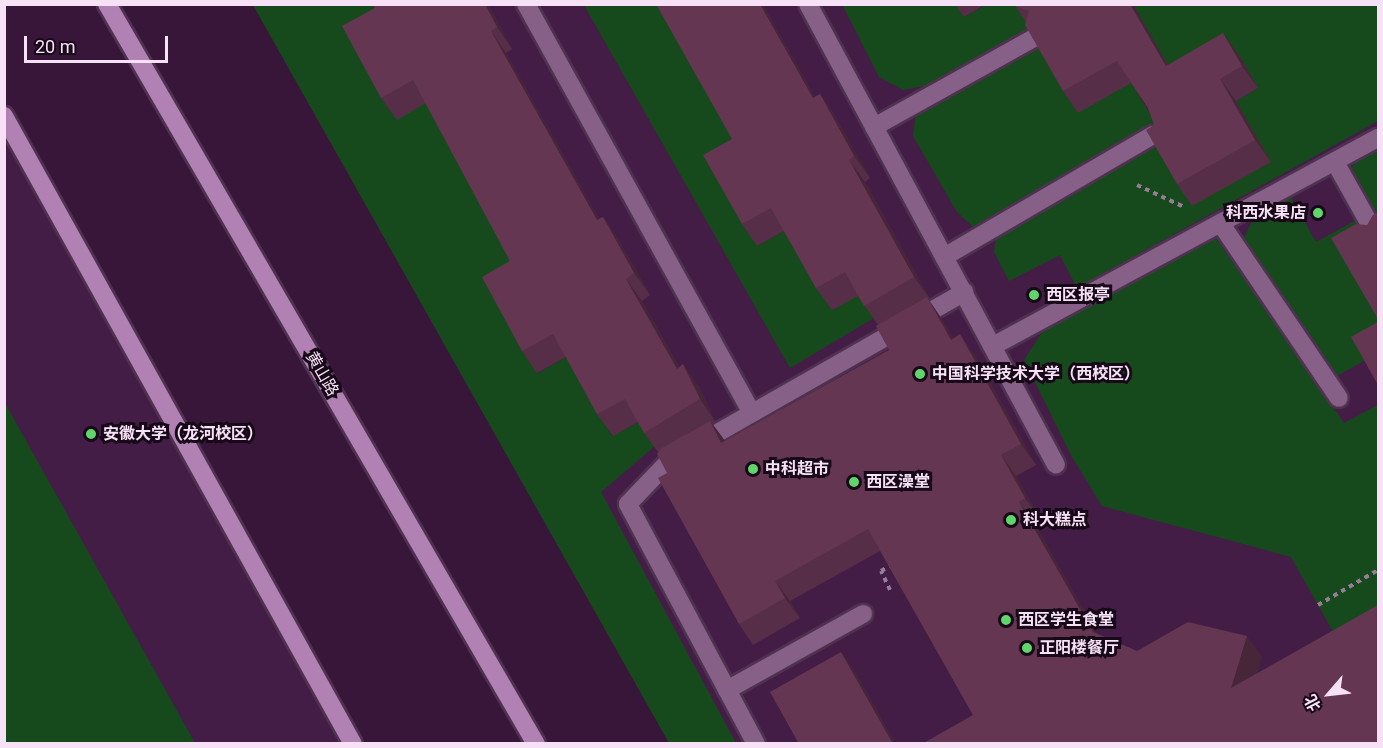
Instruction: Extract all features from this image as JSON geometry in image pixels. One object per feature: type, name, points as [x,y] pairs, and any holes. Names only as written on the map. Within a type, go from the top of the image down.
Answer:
[{"type":"main road","name":"黄山路","points":[[107,4],[536,744]]},
{"type":"main road","points":[[4,116],[353,744]]},
{"type":"lane","points":[[526,4],[752,413]]},
{"type":"lane","points":[[808,4],[1056,465]]},
{"type":"lane","points":[[874,127],[1034,38]]},
{"type":"lane","points":[[944,257],[1153,135]]},
{"type":"lane","points":[[993,346],[1378,138]]},
{"type":"lane","points":[[1335,162],[1377,237]]},
{"type":"lane","points":[[1221,224],[1339,398]]},
{"type":"lane","points":[[756,744],[628,504],[670,460],[964,292]]},
{"type":"lane","points":[[727,690],[863,614]]},
{"type":"path","points":[[1123,152],[1128,180],[1221,224]]},
{"type":"path","points":[[863,614],[895,598],[881,571],[901,559]]},
{"type":"path","points":[[1318,605],[1378,570]]},
{"type":"shaded area","name":"中国科学技术大学（西校区）","points":[[253,5],[1378,5],[1378,743],[669,743]]},
{"type":"shaded area","name":"安徽大学（龙河校区）","points":[[5,124],[352,743],[5,743]]},
{"type":"green space","points":[[842,4],[957,5],[964,17],[986,5],[1025,5],[1037,25],[929,85],[903,90],[879,77]]},
{"type":"green space","points":[[253,5],[376,5],[526,283],[538,373],[568,356],[612,436],[641,421],[655,446],[601,492],[736,743],[669,743]]},
{"type":"green space","points":[[584,5],[659,5],[748,161],[757,246],[786,230],[832,310],[860,294],[874,318],[790,368]]},
{"type":"green space","points":[[1133,5],[1378,5],[1378,121],[1077,288],[1060,255],[1009,281],[994,252],[996,236],[1164,138],[1270,162],[1236,101],[1258,88],[1181,88]]},
{"type":"green space","points":[[1039,44],[1132,83],[1155,123],[973,227],[957,212],[913,136],[916,113]]},
{"type":"green space","points":[[1378,145],[1378,221],[1350,170],[1360,156]]},
{"type":"green space","points":[[1283,199],[1292,199],[1316,242],[1360,218],[1378,315],[1378,353],[1335,377],[1241,244],[1253,219]]},
{"type":"green space","points":[[1215,237],[1344,423],[1378,405],[1378,635],[1345,653],[1291,557],[1102,506],[1072,457],[1024,360],[1043,331]]},
{"type":"green space","points":[[5,403],[195,743],[5,743]]},
{"type":"building","points":[[373,4],[485,4],[497,27],[491,31],[597,220],[603,217],[634,273],[626,279],[677,369],[683,364],[700,399],[644,433],[625,399],[597,414],[553,334],[522,351],[482,277],[510,261],[413,80],[381,98],[342,26],[375,8]]},
{"type":"building","points":[[656,4],[760,4],[813,98],[820,94],[854,156],[849,160],[914,277],[864,306],[845,272],[816,288],[771,208],[742,224],[703,155],[732,139]]},
{"type":"building","points":[[1014,4],[1130,4],[1166,66],[1223,33],[1242,66],[1220,79],[1255,140],[1177,184],[1146,130],[1154,125],[1148,108],[1117,61],[1063,91],[1025,25],[1029,11]]},
{"type":"building","points":[[1378,212],[1378,319],[1331,238],[1356,224],[1367,225],[1373,215]]},
{"type":"building","points":[[927,297],[951,340],[960,334],[1021,444],[1001,455],[1025,498],[1019,502],[1093,632],[1137,651],[1188,622],[1247,636],[1231,688],[1378,605],[1378,744],[922,744],[973,715],[868,529],[775,581],[785,598],[739,624],[658,478],[667,473],[657,454],[662,448],[710,421],[721,443],[889,350],[876,326]]},
{"type":"building","points":[[1378,322],[1378,385],[1351,337]]},
{"type":"building","points":[[841,652],[893,744],[799,744],[770,692]]},
{"type":"place","name":"科西水果店","points":[[1318,213]]},
{"type":"place","name":"西区报亭","points":[[1034,295]]},
{"type":"place","name":"中国科学技术大学（西校区）","points":[[920,374]]},
{"type":"place","name":"安徽大学（龙河校区）","points":[[91,434]]},
{"type":"place","name":"中科超市","points":[[753,469]]},
{"type":"place","name":"西区澡堂","points":[[854,482]]},
{"type":"place","name":"科大糕点","points":[[1011,520]]},
{"type":"place","name":"西区学生食堂","points":[[1006,620]]},
{"type":"place","name":"正阳楼餐厅","points":[[1027,648]]}]
